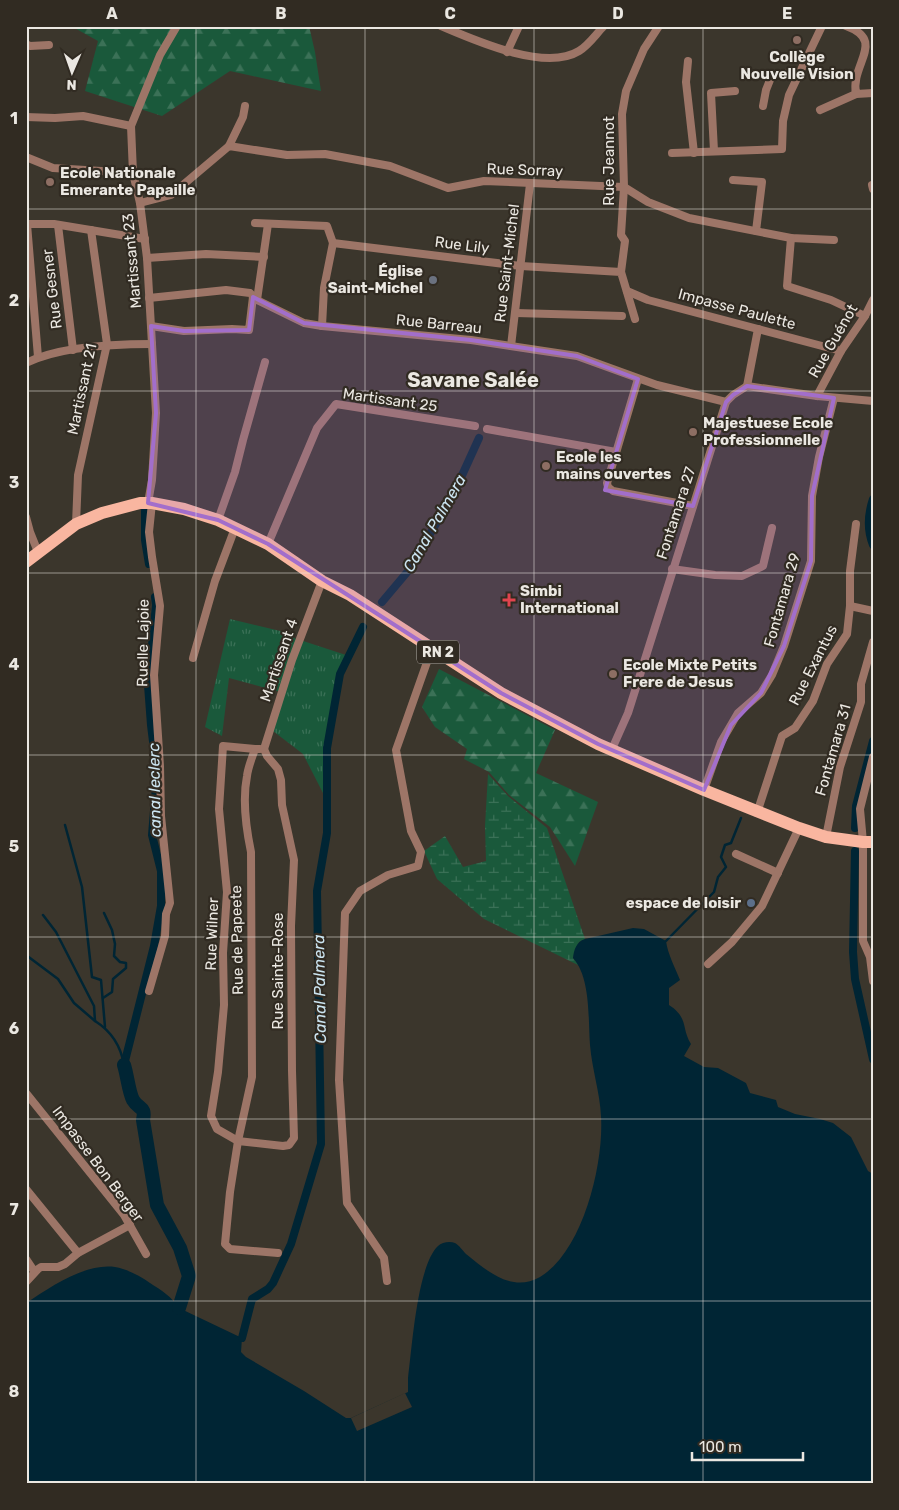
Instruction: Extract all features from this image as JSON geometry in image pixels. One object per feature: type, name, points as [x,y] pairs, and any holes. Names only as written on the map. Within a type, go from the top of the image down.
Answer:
[{"type":"main road","name":"RN 2","points":[[26,562],[76,524],[102,512],[128,505],[150,503],[184,509],[218,520],[268,544],[322,581],[350,595],[501,693],[598,744],[757,813],[826,837],[868,842]]},
{"type":"street","name":"Martissant 23","points":[[150,503],[156,413],[147,258],[140,203],[133,174],[132,126],[160,54],[176,26]]},
{"type":"street","points":[[441,26],[507,52],[546,57],[566,56],[579,51],[604,26]]},
{"type":"street","points":[[507,52],[518,26]]},
{"type":"street","name":"Rue Jeannot","points":[[621,272],[625,241],[621,235],[624,187],[622,114],[626,91],[644,49],[659,26]]},
{"type":"street","points":[[672,153],[782,149],[783,121],[789,95],[822,26]]},
{"type":"street","points":[[846,26],[859,31],[865,37],[867,44],[854,85],[856,94]]},
{"type":"street","points":[[26,44],[30,46],[49,45]]},
{"type":"street","points":[[688,61],[686,82],[694,152]]},
{"type":"street","points":[[762,106],[772,76],[795,72],[799,75]]},
{"type":"street","points":[[714,151],[711,93],[735,91]]},
{"type":"street","points":[[820,110],[856,94],[873,92]]},
{"type":"street","points":[[140,203],[171,194],[229,146],[243,117],[245,106]]},
{"type":"street","points":[[26,117],[55,118],[83,116],[132,126]]},
{"type":"street","name":"Rue Sorray","points":[[229,146],[287,155],[325,154],[390,166],[448,188],[484,181],[624,187]]},
{"type":"street","points":[[26,157],[53,168],[133,174]]},
{"type":"street","points":[[733,180],[762,182],[756,231]]},
{"type":"street","name":"Rue Saint-Michel","points":[[512,346],[530,184]]},
{"type":"street","points":[[624,187],[648,202],[690,218],[791,238],[834,240]]},
{"type":"street","points":[[255,223],[327,226],[333,244],[324,288],[322,326]]},
{"type":"street","points":[[38,357],[27,224],[58,225],[145,239]]},
{"type":"street","points":[[151,326],[184,331],[249,330],[264,257],[268,224]]},
{"type":"street","name":"Rue Gesner","points":[[58,225],[73,350]]},
{"type":"street","name":"Martissant 21","points":[[76,524],[78,476],[107,344],[91,230]]},
{"type":"street","points":[[791,238],[787,286],[831,300],[865,316]]},
{"type":"street","name":"Rue Lily","points":[[333,244],[521,266],[621,272]]},
{"type":"street","points":[[147,258],[206,254],[264,257]]},
{"type":"street","points":[[621,272],[635,319]]},
{"type":"street","name":"Rue Barreau","points":[[150,298],[226,290],[250,293],[255,298],[304,323],[471,340],[577,356],[657,385],[726,402]]},
{"type":"street","name":"Impasse Paulette","points":[[627,291],[648,300],[841,351]]},
{"type":"street","name":"Rue Guénot","points":[[817,396],[841,351],[865,316],[873,300]]},
{"type":"street","points":[[516,313],[622,316]]},
{"type":"street","points":[[747,386],[758,329]]},
{"type":"street","points":[[26,363],[38,357],[107,344],[152,344]]},
{"type":"street","points":[[218,520],[235,472],[242,440],[265,362]]},
{"type":"street","points":[[638,379],[607,483],[609,489],[693,506]]},
{"type":"street","points":[[726,402],[747,386],[873,402]]},
{"type":"street","name":"Fontamara 29","points":[[704,790],[721,742],[731,724],[738,713],[761,693],[772,676],[784,646],[811,561],[812,496],[819,457],[834,398]]},
{"type":"street","name":"Fontamara 27","points":[[612,749],[628,713],[726,402]]},
{"type":"street","name":"Martissant 25","points":[[268,544],[317,428],[336,404],[475,426]]},
{"type":"street","points":[[487,429],[616,452]]},
{"type":"street","name":"Ruelle Lajoie","points":[[148,991],[165,936],[166,914],[170,903],[160,816],[160,766],[154,675],[160,606],[149,532],[150,503]]},
{"type":"street","points":[[26,517],[38,552]]},
{"type":"street","points":[[856,524],[850,571],[850,606],[873,611]]},
{"type":"street","points":[[193,658],[215,581],[236,528]]},
{"type":"street","points":[[672,569],[715,575],[742,576],[763,566],[772,528]]},
{"type":"street","name":"Martissant 4","points":[[264,750],[292,660],[322,581]]},
{"type":"street","name":"Rue Exantus","points":[[757,813],[782,736],[795,728],[813,702],[826,664],[847,634],[850,606]]},
{"type":"street","name":"Fontamara 31","points":[[826,837],[840,767],[861,702],[861,684],[873,642]]},
{"type":"street","points":[[387,1281],[384,1258],[347,1203],[339,1080],[345,914],[360,891],[388,875],[418,866],[421,852],[411,831],[396,750],[432,648]]},
{"type":"street","name":"Rue Wilner","points":[[238,1141],[217,1129],[211,1116],[218,1072],[224,1005],[223,953],[227,892],[218,809],[223,746],[255,749]]},
{"type":"street","points":[[255,749],[264,750]]},
{"type":"street","name":"Rue de Papeete","points":[[255,749],[247,775],[245,794],[247,833],[251,852],[252,1077],[238,1141],[230,1192],[225,1244],[230,1249],[278,1253]]},
{"type":"street","name":"Rue Sainte-Rose","points":[[238,1141],[283,1146],[289,1145],[294,1138],[291,926],[294,860],[282,805],[281,780],[278,769],[264,750]]},
{"type":"street","points":[[873,757],[860,809],[868,842],[862,941],[870,957],[873,981]]},
{"type":"street","points":[[708,964],[732,942],[762,906],[799,828]]},
{"type":"street","points":[[736,854],[778,873]]},
{"type":"street","name":"Impasse Bon Berger","points":[[26,1093],[124,1215],[146,1254]]},
{"type":"street","points":[[26,1189],[78,1253]]},
{"type":"street","points":[[26,1282],[34,1271],[41,1267],[58,1267],[65,1264],[78,1253],[130,1225]]},
{"type":"street","points":[[26,1259],[34,1271]]},
{"type":"highlighted area","points":[[253,297],[304,323],[471,340],[577,356],[638,379],[605,490],[693,506],[726,402],[733,395],[747,386],[834,398],[812,496],[811,561],[784,646],[761,693],[731,725],[704,790],[598,744],[501,693],[268,544],[218,520],[148,503],[156,413],[151,326],[184,331],[249,330]]},
{"type":"green space","points":[[71,26],[309,26],[321,91],[230,71],[162,116],[85,91],[98,41]]},
{"type":"green space","points":[[230,619],[293,634],[294,638],[349,656],[343,671],[323,793],[303,754],[273,731],[284,693],[229,678],[222,736],[205,727]]},
{"type":"green space","points":[[439,669],[555,730],[536,773],[598,802],[575,866],[550,827],[509,795],[489,772],[464,759],[467,749],[435,727],[422,707]]},
{"type":"green space","points":[[488,774],[508,796],[547,828],[585,939],[579,942],[573,958],[580,966],[484,919],[437,879],[424,851],[445,836],[463,867],[486,861],[485,826]]},
{"type":"water","points":[[633,928],[644,929],[666,941],[680,980],[669,988],[669,1005],[682,1019],[691,1044],[684,1056],[704,1067],[718,1068],[746,1083],[750,1093],[776,1100],[778,1107],[795,1114],[833,1123],[851,1137],[868,1171],[873,1174],[873,1484],[26,1484],[26,1303],[80,1272],[103,1267],[115,1267],[138,1275],[166,1294],[179,1308],[242,1338],[241,1352],[246,1357],[346,1418],[351,1418],[408,1392],[408,1378],[420,1289],[431,1256],[438,1246],[446,1242],[455,1243],[491,1273],[500,1278],[520,1283],[540,1277],[555,1265],[568,1248],[588,1205],[599,1158],[601,1136],[600,1107],[590,1045],[588,999],[583,976],[573,958],[574,952],[582,940]]},
{"type":"pier","points":[[405,1393],[412,1407],[357,1431],[351,1418]]},
{"type":"waterway","name":"Canal Palmera","points":[[382,602],[409,570],[454,493],[479,438]]},
{"type":"waterway","points":[[873,499],[869,522],[873,545]]},
{"type":"waterway","name":"canal leclerc","points":[[145,511],[145,540],[149,564]]},
{"type":"waterway","name":"canal leclerc","points":[[124,1065],[154,946],[161,906],[161,871],[152,835],[157,774],[148,685],[156,605],[155,597]]},
{"type":"waterway","name":"Canal Palmera","points":[[242,1338],[252,1299],[268,1289],[273,1283],[291,1244],[321,1144],[317,891],[327,833],[327,748],[340,674],[363,627]]},
{"type":"waterway","points":[[855,828],[856,806],[873,741]]},
{"type":"waterway","points":[[666,941],[714,892],[718,877],[726,867],[721,857],[725,845],[731,843],[741,818]]},
{"type":"waterway","points":[[65,825],[82,887],[92,977],[101,980],[105,1027]]},
{"type":"waterway","points":[[855,851],[853,952],[855,979],[873,1059]]},
{"type":"waterway","points":[[103,998],[112,992],[113,979],[126,968],[126,963],[120,962],[114,956],[115,944],[112,930],[104,913]]},
{"type":"waterway","points":[[43,915],[56,932],[94,1006],[95,1021],[114,1040],[124,1065]]},
{"type":"waterway","points":[[26,955],[58,979],[74,1003],[95,1021]]},
{"type":"waterway","points":[[124,1065],[132,1097],[144,1112],[143,1120],[157,1205],[180,1248],[189,1276],[179,1308]]},
{"type":"place","name":"Collège Nouvelle Vision","points":[[797,40]]},
{"type":"place","name":"Ecole Nationale Emerante Papaille","points":[[50,182]]},
{"type":"place","name":"Église Saint-Michel","points":[[433,280]]},
{"type":"place","name":"Majestuese Ecole Professionnelle","points":[[693,432]]},
{"type":"place","name":"Ecole les mains ouvertes","points":[[546,466]]},
{"type":"place","name":"Simbi International","points":[[509,600]]},
{"type":"place","name":"Ecole Mixte Petits Frere de Jesus","points":[[613,674]]},
{"type":"place","name":"espace de loisir","points":[[751,903]]},
{"type":"district","name":"Savane Salée","points":[[473,380]]}]
